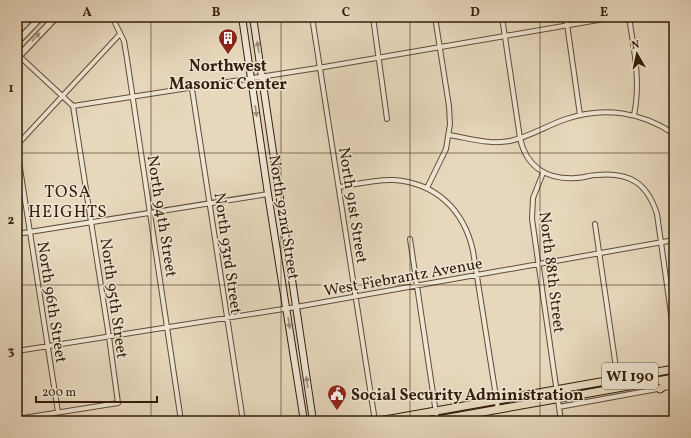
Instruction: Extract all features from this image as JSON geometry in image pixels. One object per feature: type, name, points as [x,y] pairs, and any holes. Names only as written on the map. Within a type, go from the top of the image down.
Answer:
[{"type":"main road","name":"North 92nd Street","points":[[242,17],[304,421]]},
{"type":"main road","name":"North 92nd Street","points":[[253,17],[312,421]]},
{"type":"main road","name":"WI 190","points":[[379,421],[674,369]]},
{"type":"main road","name":"WI 190","points":[[434,421],[674,378]]},
{"type":"main road","points":[[660,388],[674,378]]},
{"type":"street","points":[[17,42],[41,17]]},
{"type":"street","points":[[56,17],[18,56],[73,106],[192,89],[616,17]]},
{"type":"street","name":"North 94th Street","points":[[112,17],[124,41],[181,421]]},
{"type":"street","name":"North 91st Street","points":[[312,17],[375,421]]},
{"type":"street","points":[[373,17],[388,119]]},
{"type":"street","points":[[427,188],[446,149],[450,124],[449,106],[435,17]]},
{"type":"street","points":[[502,17],[520,138],[525,153],[533,166],[543,173],[558,178],[576,178],[610,174],[621,175],[637,182],[646,190],[653,201],[657,214],[674,336]]},
{"type":"street","points":[[566,17],[580,114]]},
{"type":"street","points":[[629,17],[638,88],[634,115]]},
{"type":"street","points":[[17,144],[120,34]]},
{"type":"street","name":"North 93rd Street","points":[[192,89],[243,421]]},
{"type":"street","name":"North 95th Street","points":[[58,412],[118,403],[73,106]]},
{"type":"street","points":[[449,136],[500,142],[520,138],[580,114],[611,112],[634,115],[654,123],[674,134]]},
{"type":"street","name":"North 96th Street","points":[[17,149],[58,412]]},
{"type":"street","name":"North 88th Street","points":[[543,173],[536,190],[532,207],[533,225],[561,421]]},
{"type":"street","points":[[339,187],[379,181],[394,180],[410,182],[427,188],[440,196],[458,214],[471,240],[498,410]]},
{"type":"street","points":[[17,234],[268,194]]},
{"type":"street","points":[[595,224],[619,388]]},
{"type":"street","points":[[410,239],[436,411],[434,421]]},
{"type":"street","name":"West Fiebrantz Avenue","points":[[17,351],[286,309],[674,240]]},
{"type":"street","points":[[559,407],[674,386]]},
{"type":"street","points":[[17,419],[58,412]]},
{"type":"place","name":"Northwest Masonic Center","points":[[228,55]]},
{"type":"place","name":"Social Security Administration","points":[[337,411]]},
{"type":"district","name":"TOSA HEIGHTS","points":[[68,201]]}]
